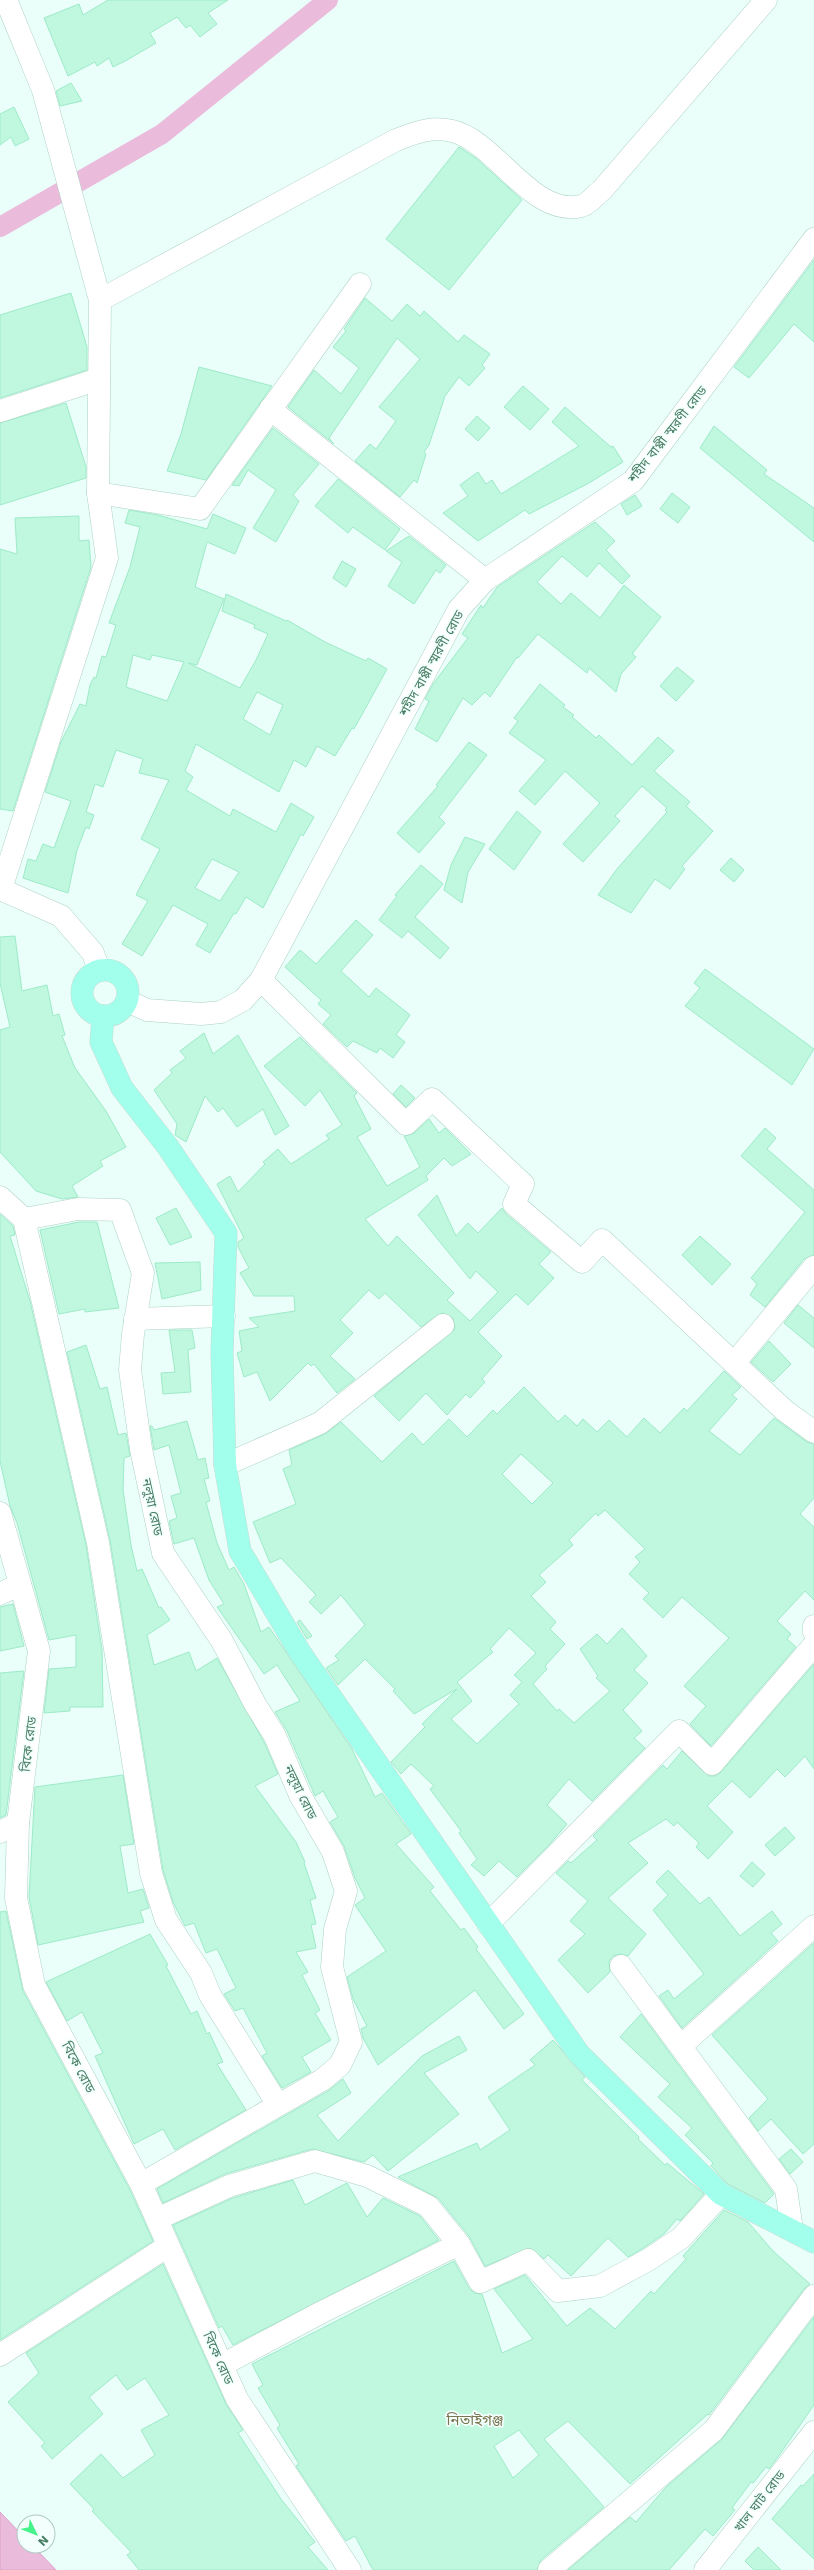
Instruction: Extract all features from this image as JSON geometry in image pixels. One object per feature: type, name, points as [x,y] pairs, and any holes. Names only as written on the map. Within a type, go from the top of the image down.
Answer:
[{"type":"main road","points":[[99,970],[113,971],[125,980],[128,994],[127,1001],[118,1013],[103,1016],[88,1009],[81,995],[86,979],[99,970]]},
{"type":"main road","points":[[103,1016],[101,1042],[122,1088],[168,1147],[226,1233],[224,1316],[225,1465],[240,1551],[301,1654],[579,2054],[721,2194],[814,2242]]},
{"type":"street","points":[[6,0],[43,90],[100,300],[98,493],[108,558],[0,889],[61,916],[93,953],[99,970]]},
{"type":"street","points":[[100,300],[396,140],[429,128],[454,131],[472,141],[540,196],[562,208],[582,206],[602,190],[766,0]]},
{"type":"street","name":"শহীদ বাপ্পী স্মরণী রোড","points":[[127,1001],[148,1010],[201,1014],[221,1012],[243,1000],[261,980],[459,609],[485,580],[633,481],[814,239]]},
{"type":"street","points":[[98,493],[200,508],[360,284]]},
{"type":"street","points":[[0,411],[99,380]]},
{"type":"street","points":[[270,409],[485,580]]},
{"type":"street","points":[[261,980],[406,1124],[432,1099],[523,1184],[514,1204],[582,1262],[602,1240],[735,1362],[784,1410],[814,1432]]},
{"type":"street","points":[[0,1197],[24,1218],[98,1543],[151,1873],[166,1920],[201,1973],[210,1994],[278,2105],[141,2184]]},
{"type":"street","name":"নলুয়া রোড","points":[[24,1218],[78,1209],[120,1210],[143,1273],[135,1319],[130,1370],[142,1449],[163,1553],[222,1641],[255,1704],[275,1736],[300,1795],[332,1852],[346,1891],[335,1929],[332,1967],[351,2042],[340,2065],[322,2080],[278,2105]]},
{"type":"street","points":[[735,1362],[814,1267]]},
{"type":"street","points":[[135,1319],[224,1316]]},
{"type":"street","points":[[225,1465],[320,1423],[443,1325]]},
{"type":"street","name":"বিকে রোড","points":[[0,1513],[39,1651],[9,1827],[16,1898],[34,1984],[141,2184],[237,2399],[350,2570]]},
{"type":"street","points":[[0,1594],[20,1584]]},
{"type":"street","points":[[814,1626],[814,1632]]},
{"type":"street","points":[[488,1924],[679,1730],[712,1764],[814,1645]]},
{"type":"street","points":[[682,2046],[814,1926]]},
{"type":"street","points":[[622,1966],[786,2189],[792,2230]]},
{"type":"street","points":[[156,2219],[229,2186],[315,2161],[367,2176],[428,2206],[459,2244],[480,2282],[528,2260],[558,2291],[600,2286],[648,2260],[681,2238],[721,2194]]},
{"type":"street","points":[[222,2365],[322,2312],[459,2244]]},
{"type":"street","points":[[0,2355],[168,2246]]},
{"type":"street","points":[[549,2570],[714,2430],[814,2296]]},
{"type":"street","name":"খাল ঘাট রোড","points":[[706,2570],[814,2432]]},
{"type":"shaded area","points":[[0,2512],[16,2529],[16,2554],[41,2554],[56,2570],[0,2570]]},
{"type":"building","points":[[108,0],[228,0],[208,13],[217,24],[200,37],[190,25],[186,28],[177,17],[150,33],[156,43],[127,60],[113,67],[109,58],[97,66],[95,62],[68,76],[44,18],[79,4],[83,15]]},
{"type":"building","points":[[71,83],[82,101],[60,106],[56,91]]},
{"type":"building","points":[[14,107],[29,139],[15,146],[11,137],[0,145],[0,114]]},
{"type":"building","points":[[459,147],[476,158],[522,200],[449,290],[386,239]]},
{"type":"building","points":[[814,260],[814,342],[794,324],[749,378],[734,367]]},
{"type":"building","points":[[71,293],[87,347],[87,370],[0,398],[0,315]]},
{"type":"building","points":[[365,298],[392,321],[407,304],[420,316],[424,311],[458,342],[464,335],[490,354],[482,365],[485,368],[469,386],[459,377],[445,396],[429,445],[424,452],[426,454],[417,483],[414,480],[400,497],[355,461],[370,444],[376,449],[396,421],[379,407],[420,359],[397,338],[329,438],[334,444],[288,407],[314,370],[341,394],[359,368],[333,347],[346,331],[344,329]]},
{"type":"building","points":[[199,367],[272,386],[206,480],[167,471],[181,434]]},
{"type":"building","points":[[523,386],[549,409],[530,430],[504,407]]},
{"type":"building","points":[[66,403],[86,467],[86,478],[0,505],[0,423]]},
{"type":"building","points":[[565,407],[611,447],[613,446],[623,462],[589,483],[529,514],[525,510],[478,541],[443,513],[468,496],[460,485],[478,472],[486,484],[492,480],[501,494],[579,446],[552,422]]},
{"type":"building","points":[[477,416],[490,428],[478,441],[465,429]]},
{"type":"building","points":[[714,426],[767,470],[764,474],[814,508],[814,542],[700,448]]},
{"type":"building","points":[[273,428],[319,464],[293,495],[299,501],[276,542],[253,528],[276,490],[248,470],[239,486],[232,485]]},
{"type":"building","points":[[338,479],[400,529],[385,550],[353,527],[348,533],[315,506]]},
{"type":"building","points":[[672,493],[690,507],[678,523],[660,509]]},
{"type":"building","points":[[635,495],[642,506],[627,515],[621,504]]},
{"type":"building","points":[[129,510],[158,515],[207,529],[213,514],[246,528],[235,554],[207,542],[195,587],[224,599],[197,665],[188,663],[240,688],[256,660],[268,634],[254,628],[255,625],[222,611],[226,594],[286,621],[287,620],[325,642],[366,661],[368,658],[387,669],[354,729],[352,728],[335,756],[317,746],[306,767],[294,760],[279,792],[196,744],[185,771],[193,777],[186,790],[230,816],[233,809],[276,832],[291,803],[314,817],[303,836],[301,834],[263,908],[246,897],[236,914],[234,913],[210,953],[196,945],[208,924],[173,905],[142,956],[122,944],[148,901],[136,895],[160,849],[141,839],[169,780],[139,773],[143,759],[116,750],[103,787],[95,784],[86,812],[94,815],[89,829],[86,827],[77,850],[68,893],[23,878],[28,859],[36,861],[43,844],[54,848],[71,801],[45,792],[61,742],[80,704],[86,706],[90,685],[94,677],[96,678],[102,656],[106,657],[116,625],[109,623],[130,567],[140,527],[125,523]],"holes":[[[133,655],[150,660],[152,655],[184,662],[167,701],[126,687]],[[257,692],[283,705],[270,735],[243,719]],[[212,859],[239,872],[220,901],[195,888]]]},
{"type":"building","points":[[79,516],[79,541],[89,540],[91,567],[13,811],[0,809],[0,549],[17,554],[15,518]]},
{"type":"building","points":[[595,522],[615,541],[606,550],[630,576],[622,584],[599,563],[587,577],[562,556],[537,582],[561,604],[571,593],[600,618],[624,585],[661,617],[632,654],[636,657],[621,674],[616,692],[589,668],[587,673],[538,634],[518,658],[517,657],[490,697],[485,692],[472,705],[463,698],[437,742],[415,729],[429,701],[425,699],[433,684],[468,638],[462,634],[481,605],[483,608],[497,587]]},
{"type":"building","points":[[409,536],[446,565],[440,573],[436,570],[414,604],[388,586],[402,562],[386,551]]},
{"type":"building","points":[[342,561],[356,569],[346,587],[333,578]]},
{"type":"building","points":[[677,667],[694,681],[676,701],[660,686]]},
{"type":"building","points":[[540,684],[565,705],[563,707],[574,715],[572,717],[596,738],[599,735],[632,765],[658,737],[674,751],[654,771],[690,802],[686,806],[713,831],[682,866],[685,869],[670,889],[655,879],[631,913],[598,895],[617,869],[667,812],[665,810],[667,808],[642,786],[615,816],[620,821],[583,862],[563,844],[600,803],[565,771],[535,805],[519,791],[546,760],[509,733],[518,721],[514,718]]},
{"type":"building","points":[[469,742],[487,755],[439,817],[445,823],[419,853],[397,833],[438,786],[436,785]]},
{"type":"building","points":[[517,811],[541,832],[514,870],[489,849]]},
{"type":"building","points":[[465,837],[485,844],[468,872],[462,903],[444,890],[451,865]]},
{"type":"building","points":[[731,858],[744,870],[734,882],[720,870]]},
{"type":"building","points":[[421,865],[443,884],[415,917],[449,948],[440,959],[408,931],[402,938],[379,920],[397,896],[395,895]]},
{"type":"building","points":[[356,920],[373,935],[341,971],[369,997],[376,988],[410,1015],[396,1035],[405,1042],[393,1058],[380,1048],[377,1053],[353,1041],[347,1047],[323,1024],[331,1015],[318,1004],[321,1000],[285,967],[300,950],[316,964]]},
{"type":"building","points":[[15,936],[22,991],[47,985],[53,1016],[59,1014],[65,1035],[62,1036],[75,1068],[106,1111],[126,1147],[100,1161],[103,1166],[72,1186],[78,1197],[62,1199],[36,1191],[0,1152],[0,1030],[10,1027],[0,983],[0,937]]},
{"type":"building","points":[[705,969],[814,1049],[792,1085],[685,1006],[700,988],[694,983]]},
{"type":"building","points":[[204,1033],[213,1054],[238,1035],[289,1126],[275,1135],[263,1109],[237,1127],[223,1108],[218,1112],[205,1096],[186,1142],[175,1135],[177,1124],[154,1090],[172,1073],[170,1070],[186,1058],[180,1051]]},
{"type":"building","points":[[300,1037],[357,1093],[354,1096],[371,1129],[357,1137],[387,1186],[420,1167],[404,1136],[414,1133],[429,1119],[439,1133],[445,1128],[471,1154],[452,1166],[444,1158],[426,1176],[428,1180],[365,1219],[388,1246],[397,1236],[454,1293],[447,1300],[470,1321],[498,1292],[476,1271],[470,1279],[418,1215],[437,1195],[456,1236],[468,1223],[478,1233],[502,1208],[506,1214],[551,1252],[539,1264],[554,1278],[528,1305],[516,1294],[478,1332],[502,1356],[482,1379],[485,1382],[470,1398],[466,1394],[447,1415],[426,1393],[399,1421],[374,1396],[455,1329],[453,1318],[442,1313],[421,1327],[385,1293],[379,1299],[369,1290],[340,1320],[353,1333],[330,1356],[355,1379],[337,1393],[314,1364],[311,1366],[308,1363],[270,1401],[257,1372],[244,1377],[237,1353],[242,1351],[239,1331],[259,1327],[249,1318],[295,1311],[294,1296],[254,1296],[240,1273],[249,1268],[238,1247],[238,1242],[244,1238],[217,1184],[230,1176],[238,1192],[265,1164],[263,1162],[278,1149],[291,1164],[329,1139],[326,1135],[342,1125],[320,1090],[305,1106],[264,1066]]},
{"type":"building","points":[[401,1085],[415,1098],[406,1107],[393,1094]]},
{"type":"building","points":[[765,1128],[776,1138],[767,1149],[814,1190],[814,1255],[804,1259],[765,1307],[750,1295],[757,1284],[751,1278],[805,1212],[741,1156]]},
{"type":"building","points":[[176,1208],[192,1237],[170,1245],[156,1218]]},
{"type":"building","points":[[0,1214],[13,1226],[15,1235],[10,1236],[30,1301],[86,1545],[102,1650],[103,1707],[70,1707],[70,1711],[44,1713],[49,1669],[76,1667],[76,1635],[49,1640],[17,1523],[10,1506],[0,1461]]},
{"type":"building","points":[[79,1222],[97,1222],[119,1308],[85,1312],[85,1309],[59,1314],[40,1230]]},
{"type":"building","points":[[700,1236],[731,1264],[712,1285],[682,1255]]},
{"type":"building","points":[[200,1262],[201,1290],[162,1299],[155,1263]]},
{"type":"building","points":[[798,1305],[814,1318],[814,1348],[784,1323]]},
{"type":"building","points":[[169,1330],[192,1330],[195,1348],[188,1350],[191,1392],[163,1394],[161,1373],[175,1372]]},
{"type":"building","points":[[769,1341],[791,1364],[773,1382],[751,1362]]},
{"type":"building","points":[[86,1345],[100,1389],[107,1387],[118,1435],[126,1433],[130,1456],[124,1458],[123,1490],[131,1545],[137,1571],[142,1569],[159,1608],[161,1607],[170,1620],[147,1635],[154,1665],[189,1652],[196,1671],[217,1658],[264,1742],[278,1774],[255,1786],[296,1842],[305,1862],[304,1863],[316,1898],[310,1900],[316,1924],[311,1925],[316,1948],[296,1952],[308,1972],[302,1975],[320,2010],[315,2013],[331,2040],[302,2057],[311,2072],[282,2088],[262,2056],[267,2053],[243,2008],[235,2011],[224,1994],[236,1988],[217,1949],[206,1953],[194,1923],[185,1926],[173,1902],[163,1870],[110,1540],[67,1352]]},
{"type":"building","points":[[724,1371],[741,1387],[732,1395],[737,1399],[709,1431],[740,1455],[774,1418],[807,1442],[814,1444],[814,1498],[800,1514],[814,1527],[814,1600],[805,1591],[777,1621],[791,1634],[787,1639],[796,1647],[711,1746],[690,1724],[706,1706],[684,1686],[729,1638],[682,1597],[663,1618],[643,1599],[649,1593],[629,1574],[640,1562],[635,1557],[645,1549],[605,1510],[598,1516],[596,1513],[569,1540],[573,1545],[539,1575],[546,1582],[531,1596],[556,1622],[550,1629],[565,1644],[545,1666],[547,1669],[533,1684],[557,1711],[559,1709],[574,1723],[610,1691],[596,1678],[598,1676],[580,1649],[597,1634],[607,1644],[622,1628],[647,1656],[634,1670],[648,1683],[623,1710],[642,1731],[634,1738],[645,1748],[592,1801],[569,1779],[547,1805],[567,1824],[549,1845],[517,1877],[499,1861],[484,1876],[471,1865],[477,1859],[459,1833],[461,1831],[430,1789],[434,1786],[411,1764],[401,1774],[391,1762],[425,1727],[422,1724],[457,1689],[414,1714],[393,1691],[395,1689],[365,1659],[338,1685],[326,1668],[339,1660],[335,1656],[365,1625],[341,1595],[321,1614],[309,1602],[316,1595],[281,1558],[270,1563],[253,1522],[296,1504],[283,1469],[292,1465],[289,1450],[325,1434],[341,1422],[382,1462],[412,1433],[423,1445],[449,1419],[467,1437],[493,1410],[497,1414],[524,1387],[558,1422],[565,1415],[577,1426],[583,1419],[597,1432],[609,1420],[627,1437],[644,1418],[660,1433],[684,1408],[687,1411]],"holes":[[[521,1454],[553,1483],[532,1504],[502,1474]],[[509,1628],[536,1653],[514,1675],[522,1682],[510,1695],[519,1704],[477,1744],[451,1719],[472,1701],[457,1682],[493,1652],[490,1649]]]},
{"type":"building","points":[[187,1421],[198,1460],[205,1458],[209,1478],[204,1479],[210,1501],[206,1502],[217,1543],[229,1570],[234,1567],[244,1584],[261,1632],[269,1627],[352,1749],[375,1797],[382,1793],[411,1834],[396,1844],[434,1887],[430,1891],[461,1930],[464,1928],[478,1947],[476,1949],[524,2014],[504,2029],[475,1990],[378,2065],[363,2038],[361,2029],[367,2026],[353,1999],[347,1977],[386,1951],[355,1905],[365,1898],[355,1878],[344,1846],[330,1822],[338,1817],[323,1791],[315,1796],[287,1731],[275,1712],[300,1701],[277,1665],[264,1674],[217,1607],[224,1604],[209,1580],[194,1538],[174,1544],[169,1521],[177,1518],[171,1496],[181,1493],[169,1445],[154,1450],[150,1426],[152,1426],[154,1430]]},
{"type":"building","points":[[13,1604],[24,1646],[0,1651],[0,1607]]},
{"type":"building","points":[[300,1620],[312,1636],[307,1639],[297,1622]]},
{"type":"building","points":[[814,1664],[814,1769],[805,1756],[785,1777],[777,1769],[750,1798],[732,1781],[707,1806],[733,1832],[708,1859],[696,1847],[699,1843],[677,1822],[674,1826],[666,1819],[628,1843],[648,1863],[608,1898],[646,1934],[628,1956],[620,1954],[613,1956],[609,1961],[610,1972],[588,1993],[558,1960],[585,1934],[570,1921],[588,1901],[556,1873],[568,1861],[571,1863],[597,1840],[593,1836],[663,1765],[667,1769],[682,1751],[709,1776],[715,1776],[721,1772]]},
{"type":"building","points":[[24,1671],[6,1815],[0,1818],[0,1673]]},
{"type":"building","points":[[123,1775],[134,1844],[120,1846],[128,1893],[143,1889],[149,1908],[140,1911],[144,1922],[38,1945],[29,1897],[35,1787]]},
{"type":"building","points":[[785,1827],[795,1838],[775,1856],[765,1845]]},
{"type":"building","points":[[752,1862],[765,1874],[753,1887],[740,1876]]},
{"type":"building","points":[[668,1870],[700,1904],[709,1897],[740,1936],[772,1911],[782,1924],[771,1933],[778,1941],[682,2028],[659,1996],[668,1990],[674,1999],[704,1974],[653,1910],[668,1895],[656,1882]]},
{"type":"building","points":[[6,1911],[23,1991],[130,2190],[153,2241],[0,2340],[0,1912]]},
{"type":"building","points":[[150,1934],[168,1965],[166,1966],[191,2014],[197,2011],[207,2034],[209,2032],[223,2062],[217,2064],[246,2110],[175,2150],[163,2129],[134,2144],[95,2056],[103,2053],[82,2012],[67,2021],[46,1982]]},
{"type":"building","points":[[814,1943],[814,2144],[803,2154],[771,2119],[758,2131],[749,2118],[768,2099],[712,2035]]},
{"type":"building","points":[[641,2014],[774,2194],[765,2203],[728,2184],[711,2166],[713,2163],[685,2135],[692,2128],[658,2097],[670,2084],[620,2037]]},
{"type":"building","points":[[459,2036],[467,2050],[424,2073],[459,2114],[388,2171],[373,2155],[364,2162],[312,2149],[225,2174],[163,2203],[157,2189],[328,2091],[343,2079],[351,2093],[317,2115],[338,2141],[422,2056]]},
{"type":"building","points":[[553,2040],[585,2077],[582,2080],[639,2137],[638,2139],[665,2165],[667,2163],[704,2194],[680,2221],[677,2219],[664,2234],[642,2249],[628,2257],[608,2238],[571,2276],[548,2255],[544,2259],[530,2248],[485,2266],[469,2236],[438,2198],[398,2177],[477,2143],[480,2150],[510,2130],[488,2097],[535,2065],[530,2060]]},
{"type":"building","points":[[791,2149],[803,2162],[790,2174],[779,2159]]},
{"type":"building","points":[[293,2180],[305,2205],[347,2183],[367,2217],[383,2198],[420,2216],[439,2240],[233,2345],[222,2326],[219,2328],[173,2225],[233,2198]]},
{"type":"building","points":[[724,2210],[748,2222],[773,2251],[810,2284],[804,2289],[709,2415],[708,2414],[630,2484],[568,2421],[544,2439],[604,2507],[541,2560],[537,2570],[373,2570],[355,2536],[346,2541],[296,2466],[299,2464],[277,2428],[280,2425],[258,2388],[263,2385],[252,2364],[454,2261],[469,2288],[474,2293],[482,2294],[502,2353],[533,2339],[494,2289],[525,2275],[567,2326],[590,2308],[615,2329],[651,2291],[654,2294],[686,2259],[683,2256]],"holes":[[[519,2430],[539,2455],[513,2478],[494,2446]]]},
{"type":"building","points":[[163,2264],[226,2404],[243,2430],[238,2433],[281,2499],[315,2542],[308,2547],[328,2570],[139,2570],[127,2555],[131,2552],[92,2511],[94,2509],[70,2484],[101,2454],[123,2478],[155,2455],[141,2430],[169,2415],[145,2378],[127,2390],[116,2375],[89,2397],[103,2414],[52,2459],[41,2446],[45,2443],[8,2402],[39,2373],[26,2353]]},
{"type":"building","points":[[814,2317],[814,2405],[769,2469],[766,2467],[753,2483],[751,2482],[732,2508],[735,2510],[713,2536],[705,2529],[669,2570],[568,2570],[630,2517],[636,2522],[666,2487],[722,2439]]},
{"type":"building","points":[[814,2474],[814,2559],[772,2519],[801,2485],[803,2486]]},
{"type":"building","points":[[758,2547],[781,2570],[754,2570],[745,2561]]},
{"type":"waterway","points":[[0,227],[162,134],[328,0]]},
{"type":"district","name":"নিতাইগঞ্জ","points":[[475,2420]]}]
